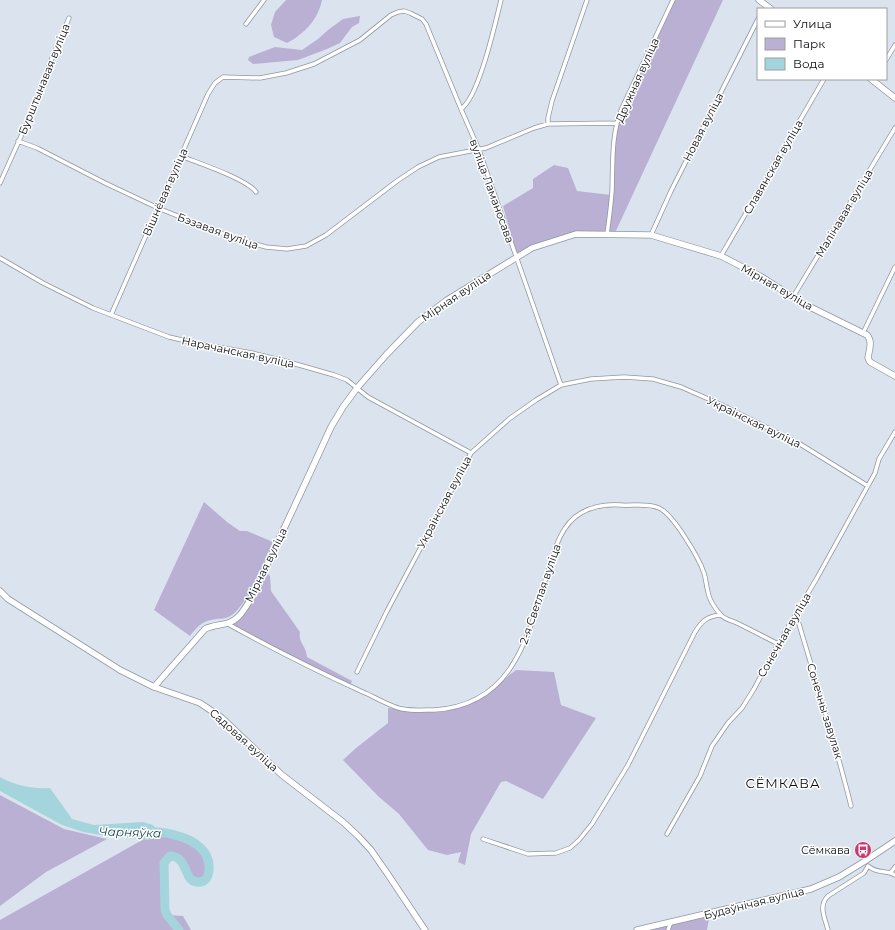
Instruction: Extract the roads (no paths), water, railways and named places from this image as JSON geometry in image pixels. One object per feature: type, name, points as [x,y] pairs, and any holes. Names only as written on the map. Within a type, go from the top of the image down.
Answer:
[{"type":"street","points":[[246,24],[264,0]]},
{"type":"street","points":[[461,109],[471,98],[478,82],[501,0]]},
{"type":"street","points":[[548,124],[552,101],[587,0]]},
{"type":"street","name":"Дружная вуліца","points":[[607,234],[611,201],[613,147],[617,123],[622,108],[673,0]]},
{"type":"street","points":[[759,0],[764,7]]},
{"type":"street","name":"вуліца Ламаносава","points":[[227,77],[260,78],[286,73],[305,67],[360,40],[391,15],[398,12],[404,11],[422,19],[434,41],[478,150],[561,385]]},
{"type":"street","name":"Бурштынавая вуліца","points":[[0,183],[40,94],[50,63],[69,18]]},
{"type":"street","name":"Новая вуліца","points":[[651,235],[671,190],[757,21]]},
{"type":"street","points":[[887,58],[895,45]]},
{"type":"street","name":"Вішнёвая вуліца","points":[[111,315],[211,87],[218,79],[227,77]]},
{"type":"street","name":"Славянская вуліца","points":[[721,256],[823,80]]},
{"type":"street","points":[[873,80],[895,98]]},
{"type":"street","name":"Бэзавая вуліца","points":[[18,141],[37,148],[158,208],[222,234],[277,249],[306,246],[326,235],[386,188],[418,167],[444,156],[494,146],[534,128],[548,124],[617,123]]},
{"type":"street","name":"Малінавая вуліца","points":[[793,297],[895,128]]},
{"type":"street","points":[[181,156],[243,181],[253,187],[256,192]]},
{"type":"street","name":"Мірная вуліца","points":[[228,624],[238,617],[249,600],[331,427],[357,388],[418,322],[447,300],[532,248],[576,234],[651,235],[721,256],[760,276],[820,313],[863,333]]},
{"type":"street","name":"Нарачанская вуліца","points":[[0,258],[43,283],[93,308],[170,337],[252,353],[334,375],[347,380],[374,401],[471,453]]},
{"type":"street","points":[[895,267],[863,333],[870,338],[871,343],[868,358],[870,362],[895,376]]},
{"type":"street","name":"Украінская вуліца","points":[[357,672],[387,611],[471,453],[509,420],[536,400],[561,385],[591,379],[624,377],[653,379],[680,387],[722,405],[800,444],[868,486]]},
{"type":"street","name":"Сонечная вуліца","points":[[668,834],[700,776],[712,746],[728,723],[742,708],[754,689],[868,486],[875,473],[879,459],[895,432]]},
{"type":"street","name":"2-я Светлая вуліца","points":[[228,624],[350,686],[402,709],[448,709],[467,703],[487,693],[503,679],[515,661],[529,630],[553,554],[563,532],[579,513],[610,504],[652,506],[659,507],[664,511],[682,534],[697,557],[705,574],[708,593],[721,615]]},
{"type":"street","name":"Садовая вуліца","points":[[0,591],[8,599],[120,670],[154,687],[200,703],[222,718],[282,775],[343,822],[371,850],[425,930]]},
{"type":"street","points":[[483,839],[528,854],[556,853],[570,848],[579,840],[592,824],[628,765],[695,632],[706,618],[721,615],[778,644]]},
{"type":"street","name":"Сонечны завулак","points":[[794,618],[799,624],[824,704],[851,806]]},
{"type":"street","points":[[154,687],[205,629],[208,627],[228,624]]},
{"type":"street","name":"Будаўнічая вуліца","points":[[638,930],[811,889],[867,864],[895,841]]},
{"type":"street","points":[[828,930],[822,908],[825,899],[864,873],[867,864],[875,871],[891,872],[895,875]]},
{"type":"street","points":[[891,872],[895,867]]},
{"type":"street","points":[[668,930],[671,922]]},
{"type":"water","points":[[0,777],[12,783],[25,786],[50,788],[72,819],[94,825],[143,822],[153,825],[157,832],[156,835],[149,840],[107,836],[83,832],[62,825],[0,791]]},
{"type":"waterway","name":"Чарняўка","points":[[145,831],[165,833],[184,838],[199,846],[208,859],[209,873],[202,882],[193,881],[183,864],[176,857],[170,856],[164,863],[165,910],[167,915],[179,930]]},
{"type":"place","name":"Сёмкава","points":[[863,850]]},
{"type":"district","name":"СЁМКАВА","points":[[783,783]]}]
